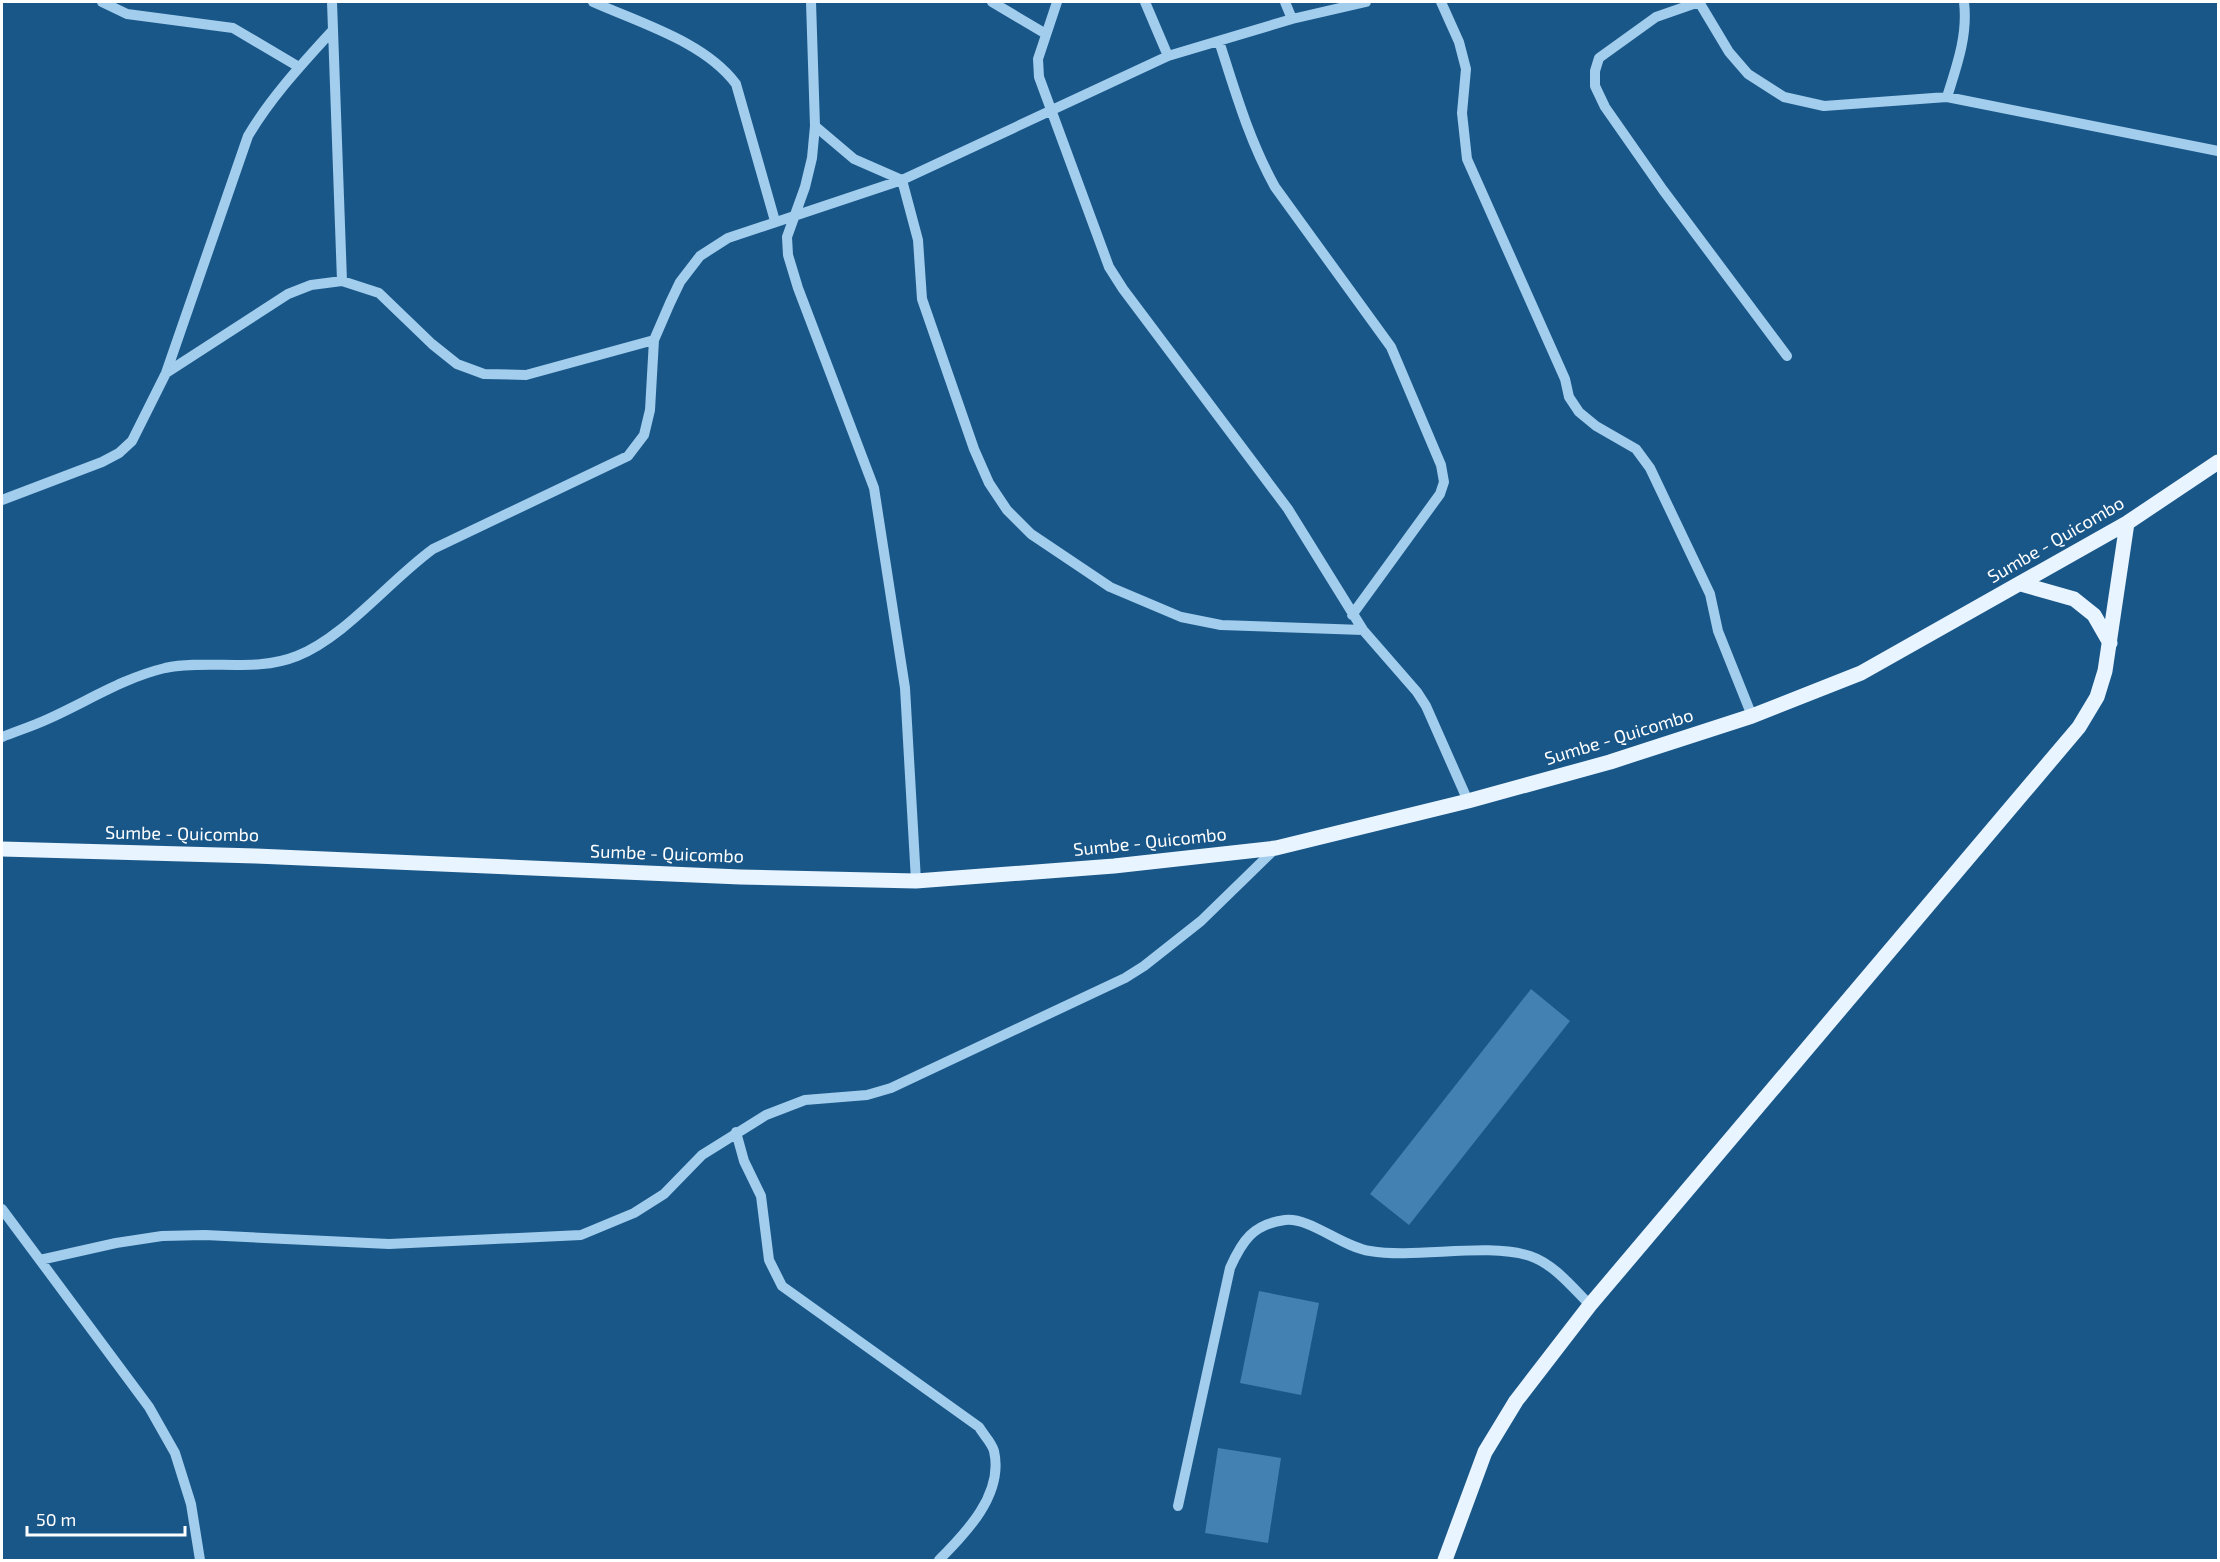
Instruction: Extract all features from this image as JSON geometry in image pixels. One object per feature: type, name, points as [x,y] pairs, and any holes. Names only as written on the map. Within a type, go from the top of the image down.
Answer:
[{"type":"main road","name":"Sumbe - Quicombo","points":[[2,849],[256,856],[740,877],[916,881],[1114,866],[1276,848],[1468,801],[1610,762],[1752,716],[1861,673],[2127,523],[2218,462]]},
{"type":"main road","points":[[1445,1560],[1485,1452],[1516,1401],[1590,1305],[2079,727],[2097,697],[2110,643],[2127,523]]},
{"type":"main road","points":[[2021,584],[2074,599],[2094,615],[2110,643]]},
{"type":"street","points":[[102,2],[128,14],[233,28],[299,67]]},
{"type":"street","points":[[332,2],[342,282]]},
{"type":"street","points":[[593,2],[707,54],[724,68],[736,84],[775,221]]},
{"type":"street","points":[[811,2],[815,126],[810,172],[792,216],[787,237],[788,255],[798,288],[866,461],[875,496],[905,688],[916,881]]},
{"type":"street","points":[[992,2],[1046,34]]},
{"type":"street","points":[[1057,2],[1038,59],[1039,77],[1115,279],[1288,509],[1352,615],[1417,692],[1426,706],[1468,801]]},
{"type":"street","points":[[1145,2],[1168,56]]},
{"type":"street","points":[[1285,2],[1292,19]]},
{"type":"street","points":[[2,737],[49,719],[134,676],[169,668],[274,664],[297,656],[325,642],[409,566],[433,549],[628,456],[644,435],[650,410],[654,340],[680,282],[700,256],[728,238],[902,180],[1168,56],[1292,19],[1366,2]]},
{"type":"street","points":[[1441,2],[1459,42],[1466,69],[1462,113],[1467,159],[1565,379],[1569,397],[1579,412],[1596,426],[1636,449],[1650,468],[1710,594],[1718,632],[1752,716]]},
{"type":"street","points":[[1787,356],[1663,190],[1605,107],[1595,86],[1595,71],[1599,58],[1656,17],[1699,2],[1729,52],[1748,74],[1784,97],[1824,106],[1947,97],[2218,151]]},
{"type":"street","points":[[1947,97],[1964,42],[1966,20],[1964,2]]},
{"type":"street","points":[[2,500],[119,453],[132,441],[166,373],[248,136],[260,116],[299,67],[332,31]]},
{"type":"street","points":[[1219,41],[1248,134],[1262,163],[1275,187],[1391,347],[1441,465],[1444,482],[1440,494],[1352,615]]},
{"type":"street","points":[[815,126],[854,159],[902,180]]},
{"type":"street","points":[[902,180],[918,240],[922,299],[974,448],[989,483],[1007,510],[1031,534],[1110,587],[1181,617],[1221,625],[1363,630]]},
{"type":"street","points":[[166,373],[288,294],[311,285],[342,282],[379,293],[432,344],[458,364],[484,374],[526,375],[654,340]]},
{"type":"street","points":[[40,1260],[116,1242],[162,1236],[205,1235],[389,1244],[580,1234],[634,1214],[664,1194],[702,1155],[765,1114],[805,1100],[867,1095],[891,1088],[1125,978],[1202,921],[1276,848]]},
{"type":"street","points":[[735,1132],[744,1161],[761,1196],[769,1260],[782,1286],[979,1427],[994,1450],[994,1482],[974,1525],[939,1560]]},
{"type":"street","points":[[2,1209],[150,1407],[175,1453],[192,1504],[200,1560]]},
{"type":"street","points":[[1178,1506],[1230,1268],[1241,1243],[1255,1230],[1286,1220],[1300,1220],[1345,1244],[1372,1252],[1503,1252],[1530,1256],[1550,1268],[1590,1305]]},
{"type":"building","points":[[1531,989],[1570,1021],[1409,1225],[1370,1194]]},
{"type":"building","points":[[1259,1291],[1319,1303],[1301,1395],[1240,1383]]},
{"type":"building","points":[[1218,1448],[1281,1458],[1268,1543],[1205,1533]]}]
